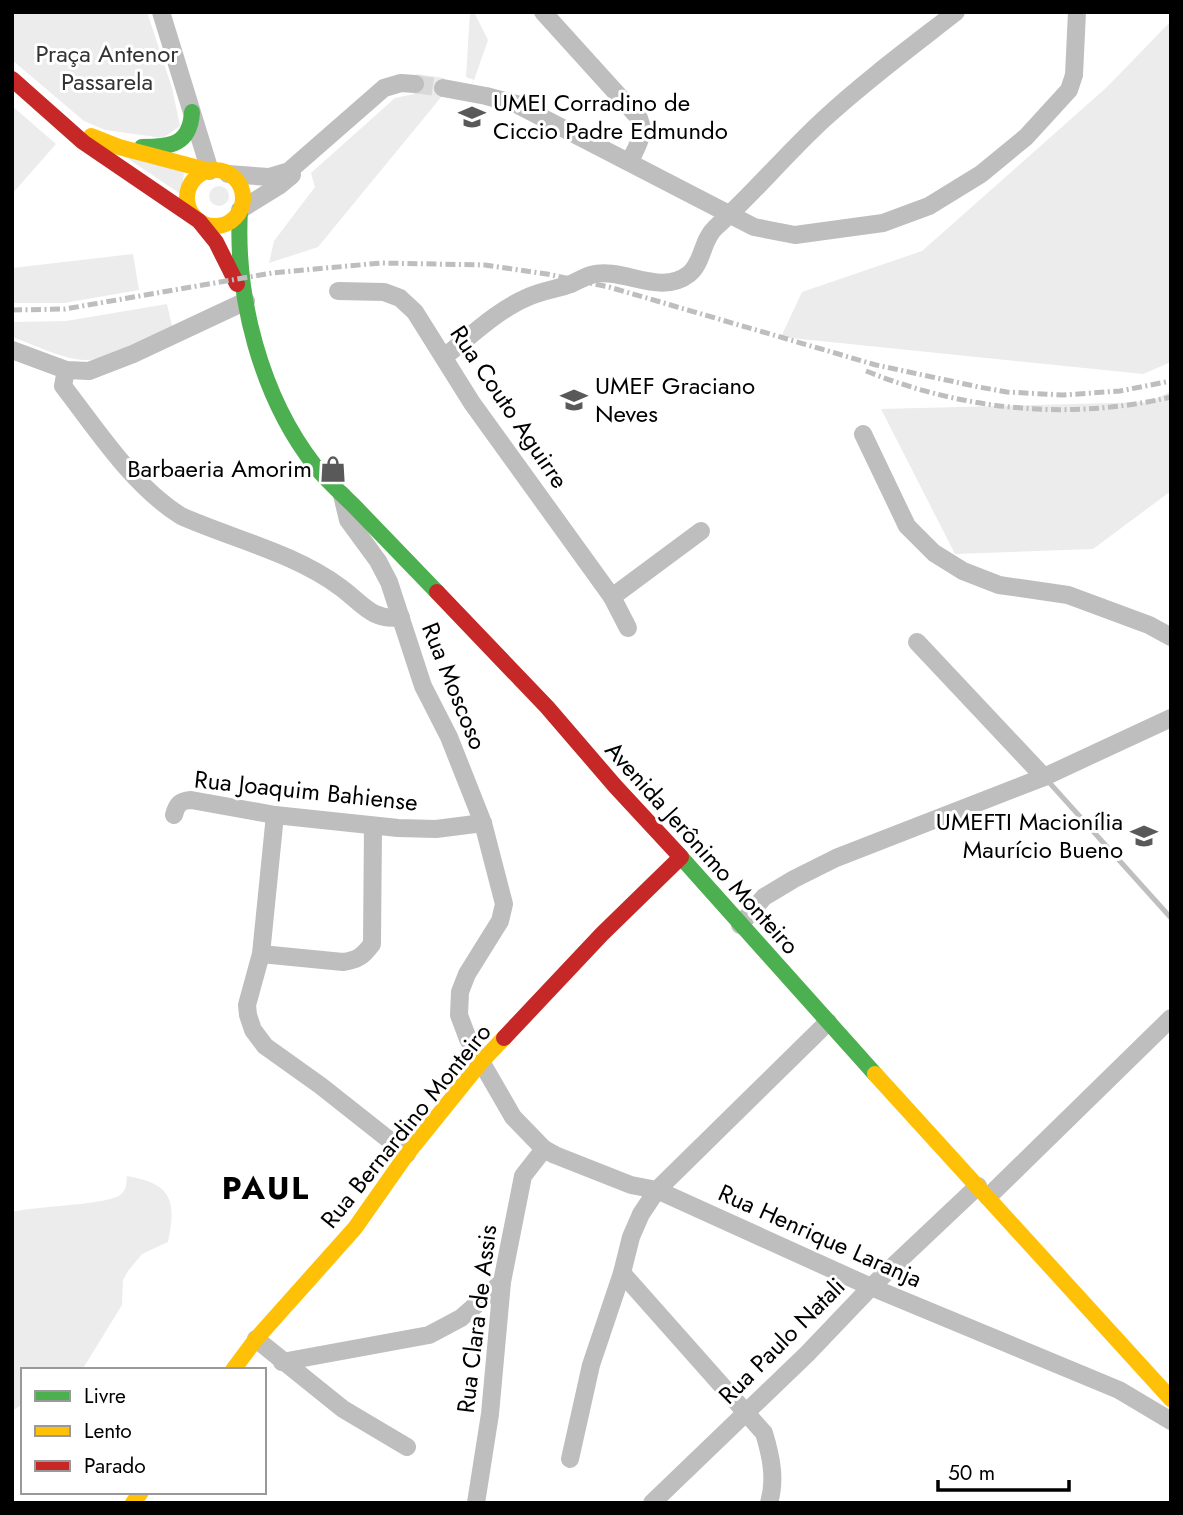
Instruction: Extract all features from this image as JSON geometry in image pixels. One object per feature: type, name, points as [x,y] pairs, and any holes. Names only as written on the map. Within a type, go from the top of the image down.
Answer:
[{"type":"street","points":[[161,12],[210,171]]},
{"type":"street","points":[[543,12],[639,118],[642,137],[630,161]]},
{"type":"street","points":[[444,357],[518,302],[591,275],[602,274],[656,282],[679,280],[690,274],[712,231],[730,216],[826,117],[956,12]]},
{"type":"street","points":[[443,88],[516,104],[630,161],[730,216],[754,227],[795,235],[883,223],[906,216],[943,199],[1004,156],[1046,117],[1069,90],[1074,75],[1077,12]]},
{"type":"street","name":"Avenida Jerônimo Monteiro","points":[[12,79],[83,142],[199,221],[216,242],[246,301]]},
{"type":"street","points":[[299,165],[269,177],[210,171],[200,174],[187,194],[189,209],[199,221],[208,225],[219,225],[233,218],[240,210],[280,185],[376,94],[394,84],[415,84]]},
{"type":"street","points":[[119,147],[155,147],[177,143],[188,133],[192,112]]},
{"type":"street","name":"Avenida Jerônimo Monteiro","points":[[61,121],[119,147],[210,171]]},
{"type":"street","points":[[228,173],[236,180],[241,190],[243,200],[240,210]]},
{"type":"street","name":"Avenida Jerônimo Monteiro","points":[[240,210],[238,242],[246,301],[268,378],[285,419],[302,448],[342,494],[519,677],[740,925],[1171,1399]]},
{"type":"street","name":"Rua Couto Aguirre","points":[[338,291],[375,291],[400,298],[415,312],[472,403],[612,597],[628,628]]},
{"type":"street","points":[[12,350],[66,370],[84,372],[117,361],[246,301]]},
{"type":"street","name":"Rua Moscoso","points":[[66,370],[63,386],[134,475],[163,503],[194,522],[313,570],[341,587],[365,610],[377,616],[401,618],[423,686],[449,737],[483,823],[504,904],[500,921],[467,974],[460,992],[459,1015],[468,1040],[482,1061]]},
{"type":"street","points":[[863,434],[907,526],[934,553],[963,571],[990,582],[1068,594],[1136,620],[1171,637]]},
{"type":"street","points":[[342,494],[348,520],[385,572],[401,618]]},
{"type":"street","points":[[612,597],[701,531]]},
{"type":"street","points":[[917,642],[1044,777]]},
{"type":"street","points":[[740,925],[764,897],[836,858],[1044,777],[1171,718]]},
{"type":"street","name":"Rua Joaquim Bahiense","points":[[174,814],[177,805],[191,800],[275,815],[373,826],[436,828],[483,823]]},
{"type":"street","points":[[275,815],[261,954],[247,1004],[253,1030],[265,1046],[410,1150]]},
{"type":"street","points":[[261,954],[343,962],[363,957],[372,944],[373,826]]},
{"type":"street","name":"Rua Bernardino Monteiro","points":[[234,1368],[256,1339],[355,1228],[410,1150],[482,1061],[603,934],[681,858]]},
{"type":"street","name":"Rua Paulo Natali","points":[[652,1503],[807,1354],[871,1287],[983,1192],[1171,1018]]},
{"type":"street","points":[[570,1459],[592,1365],[631,1237],[641,1214],[657,1190],[828,1022]]},
{"type":"street","name":"Rua Henrique Laranja","points":[[482,1061],[513,1117],[544,1149],[631,1185],[657,1190],[871,1287],[1119,1390],[1171,1421]]},
{"type":"street","points":[[337,1089],[410,1150]]},
{"type":"street","name":"Rua Clara de Assis","points":[[476,1503],[490,1414],[502,1282],[523,1177],[544,1149]]},
{"type":"street","points":[[622,1273],[764,1433],[772,1457],[773,1490],[769,1503]]},
{"type":"street","points":[[282,1362],[429,1335],[461,1318],[502,1282]]},
{"type":"street","points":[[256,1339],[343,1409],[407,1447]]},
{"type":"green space","name":"Praça Antenor Passarela","points":[[12,12],[147,12],[172,88],[180,126],[163,138],[105,130],[84,121],[12,60]]},
{"type":"green space","points":[[470,12],[474,12],[488,40],[474,80],[466,77]]},
{"type":"green space","points":[[1171,21],[1171,362],[1143,374],[781,337],[802,292],[922,251],[1107,87]]},
{"type":"green space","points":[[417,74],[444,78],[442,96],[318,247],[269,263],[274,241],[315,187],[311,173],[395,98],[414,94]]},
{"type":"green space","points":[[12,106],[56,144],[12,194]]},
{"type":"green space","points":[[118,152],[184,171],[182,195]]},
{"type":"green space","points":[[215,186],[223,186],[229,196],[223,206],[215,206],[209,200],[209,192]]},
{"type":"green space","points":[[133,254],[139,290],[64,303],[12,303],[12,268]]},
{"type":"green space","points":[[167,304],[172,326],[106,357],[77,359],[12,337],[12,322],[66,321]]},
{"type":"green space","points":[[1171,391],[1171,491],[1093,549],[955,554],[881,409],[1150,402]]},
{"type":"green space","points":[[127,1176],[142,1179],[162,1189],[171,1204],[168,1242],[142,1254],[128,1271],[123,1280],[122,1305],[83,1368],[21,1368],[21,1405],[12,1411],[12,1212],[113,1198],[120,1195],[126,1187]]},
{"type":"waterway","points":[[1047,780],[1171,918]]},
{"type":"tunnel","points":[[415,84],[443,88]]},
{"type":"railway","points":[[12,310],[65,309],[272,273],[381,263],[485,265],[609,287],[876,365],[1007,392],[1063,395],[1120,391],[1171,381]]},
{"type":"railway","points":[[866,371],[940,395],[1016,408],[1094,409],[1171,397]]},
{"type":"traffic: fast","points":[[142,147],[170,145],[183,138],[192,112]]},
{"type":"traffic: fast","points":[[240,210],[242,277],[247,311],[266,378],[280,409],[296,439],[320,472],[437,592]]},
{"type":"traffic: fast","points":[[679,855],[875,1074]]},
{"type":"traffic: slow","points":[[91,136],[119,147],[210,171]]},
{"type":"traffic: slow","points":[[215,170],[226,172],[235,178],[241,187],[243,198],[241,209],[235,218],[226,224],[215,226],[204,224],[195,218],[189,209],[187,198],[189,187],[195,178],[204,172],[215,170]]},
{"type":"traffic: slow","points":[[234,1368],[256,1339],[355,1228],[407,1154],[482,1061],[504,1038]]},
{"type":"traffic: slow","points":[[875,1074],[1171,1399]]},
{"type":"traffic: slow","points":[[133,1503],[140,1494]]},
{"type":"traffic: jam","points":[[12,79],[83,142],[199,221],[216,242],[237,284]]},
{"type":"traffic: jam","points":[[437,592],[547,707],[679,855]]},
{"type":"traffic: jam","points":[[504,1038],[602,934],[681,857]]},
{"type":"place","name":"UMEI Corradino de Ciccio Padre Edmundo","points":[[472,117]]},
{"type":"place","name":"UMEF Graciano Neves","points":[[574,400]]},
{"type":"place","name":"Barbaeria Amorim","points":[[333,469]]},
{"type":"place","name":"UMEFTI Macionília Maurício Bueno","points":[[1144,836]]},
{"type":"district","name":"PAUL","points":[[266,1188]]}]
